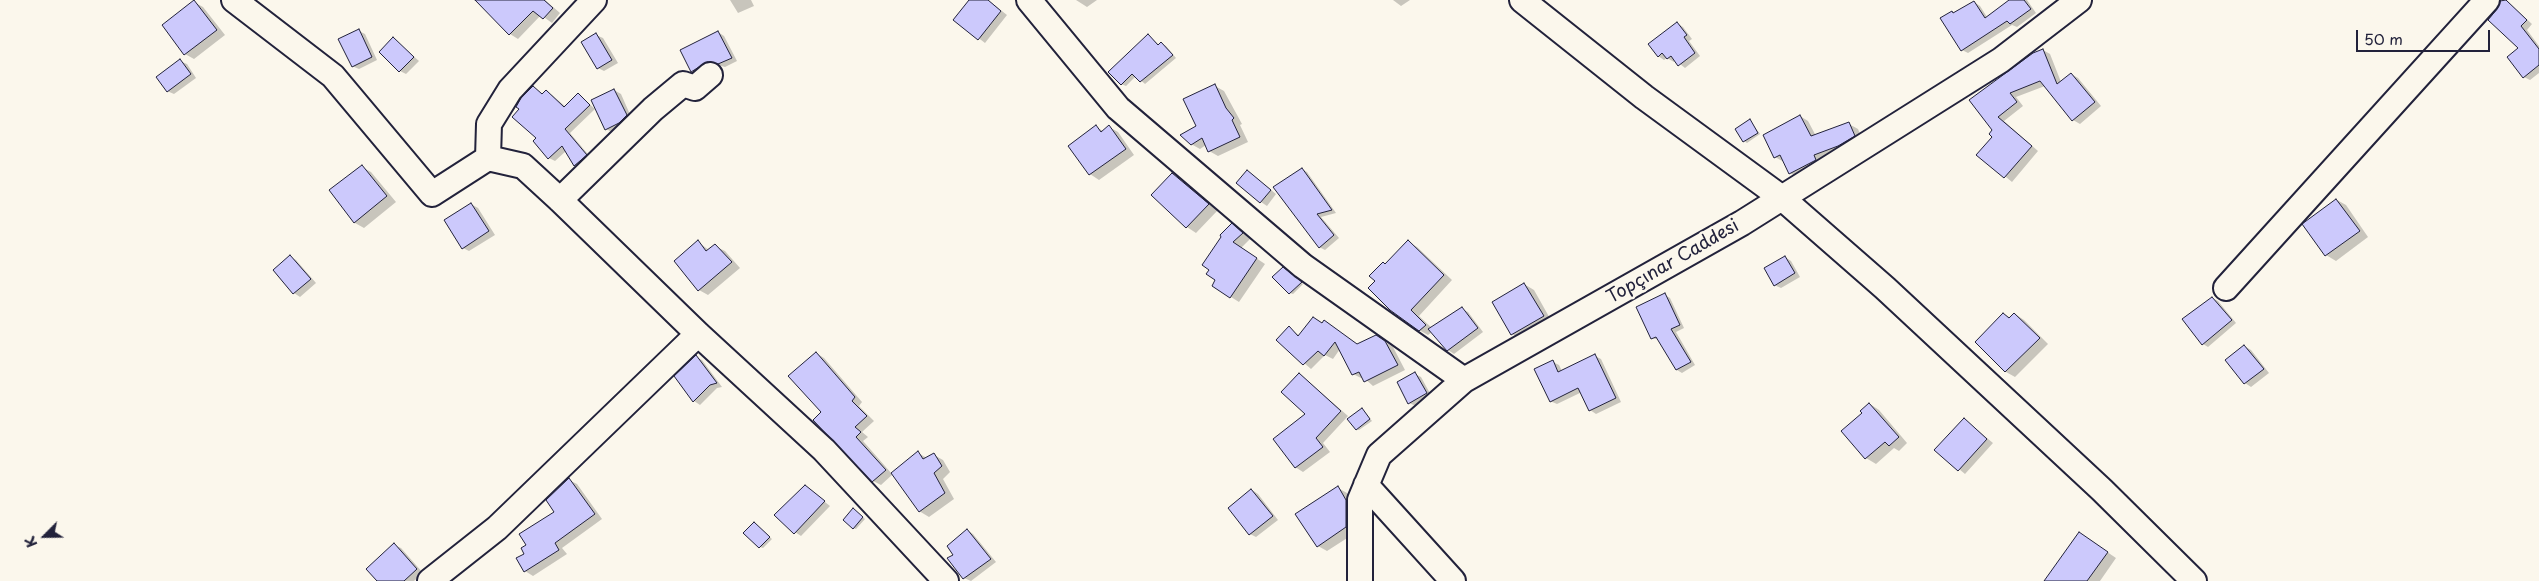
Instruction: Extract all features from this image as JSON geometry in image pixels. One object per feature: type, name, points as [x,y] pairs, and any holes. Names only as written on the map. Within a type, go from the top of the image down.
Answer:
[{"type":"street","points":[[234,0],[333,76],[432,194],[488,158],[523,166],[698,334],[824,450],[946,581]]},
{"type":"street","points":[[488,158],[489,124],[510,90],[594,0]]},
{"type":"street","points":[[1029,0],[1118,108],[1303,266],[1464,380]]},
{"type":"street","points":[[1522,0],[1644,97],[1782,198],[1885,288],[2102,490],[2194,581]]},
{"type":"street","name":"Topçınar Caddesi","points":[[1360,581],[1360,500],[1379,455],[1464,380],[1742,223],[2001,60],[2079,0]]},
{"type":"street","points":[[2226,288],[2487,0]]},
{"type":"street","points":[[560,200],[653,109],[683,84],[695,88],[710,75]]},
{"type":"street","points":[[430,581],[497,528],[698,334]]},
{"type":"street","points":[[1366,485],[1453,581]]},
{"type":"building","points":[[194,0],[217,30],[184,55],[162,25]]},
{"type":"building","points":[[475,0],[544,0],[553,8],[543,19],[533,11],[509,35]]},
{"type":"building","points":[[969,0],[988,0],[1001,11],[978,40],[953,20]]},
{"type":"building","points":[[2009,0],[2024,0],[2031,9],[2010,24],[2007,21],[1961,51],[1940,18],[1974,1],[1985,18]]},
{"type":"building","points":[[2506,0],[2527,20],[2521,26],[2539,49],[2539,65],[2523,78],[2507,57],[2518,48],[2488,20],[2497,9],[2500,1]]},
{"type":"building","points":[[1677,22],[1687,35],[1684,37],[1695,53],[1678,66],[1671,56],[1667,59],[1662,53],[1658,57],[1648,44]]},
{"type":"building","points":[[359,29],[372,57],[352,67],[338,39]]},
{"type":"building","points":[[718,31],[732,58],[718,64],[707,62],[691,72],[680,50]]},
{"type":"building","points":[[596,33],[612,60],[597,69],[581,42]]},
{"type":"building","points":[[1148,34],[1158,45],[1161,42],[1173,55],[1140,82],[1132,74],[1121,85],[1108,72]]},
{"type":"building","points":[[393,37],[414,57],[399,72],[379,52]]},
{"type":"building","points":[[2043,49],[2057,84],[2071,73],[2095,102],[2072,121],[2040,81],[2010,93],[2017,102],[1998,117],[2032,146],[2004,178],[1976,155],[1992,137],[1989,134],[1992,130],[1969,100],[2033,53]]},
{"type":"building","points":[[180,59],[191,74],[167,92],[156,77]]},
{"type":"building","points":[[1215,84],[1226,108],[1234,118],[1232,120],[1240,137],[1208,152],[1202,138],[1191,145],[1180,135],[1196,126],[1183,99]]},
{"type":"building","points":[[533,86],[542,94],[546,90],[564,107],[578,93],[590,105],[565,129],[587,155],[574,166],[562,146],[548,159],[533,141],[536,138],[512,117],[519,109],[516,107],[521,98]]},
{"type":"building","points":[[614,89],[627,115],[619,123],[605,130],[591,100]]},
{"type":"building","points":[[1800,115],[1811,136],[1849,122],[1855,136],[1838,146],[1814,155],[1816,160],[1789,174],[1780,155],[1774,158],[1763,135]]},
{"type":"building","points":[[1750,119],[1758,133],[1743,142],[1735,129]]},
{"type":"building","points":[[1096,125],[1101,132],[1109,125],[1126,149],[1089,175],[1068,146]]},
{"type":"building","points":[[362,165],[387,196],[354,223],[329,190]]},
{"type":"building","points":[[1302,168],[1332,210],[1317,214],[1334,235],[1319,248],[1273,187]]},
{"type":"building","points":[[1247,170],[1271,190],[1260,203],[1236,183]]},
{"type":"building","points":[[1172,173],[1209,204],[1186,228],[1151,195]]},
{"type":"building","points":[[2336,199],[2360,231],[2325,256],[2302,224]]},
{"type":"building","points":[[471,203],[489,231],[462,249],[444,220]]},
{"type":"building","points":[[1232,223],[1243,233],[1233,242],[1257,258],[1230,298],[1212,286],[1215,280],[1206,274],[1209,270],[1202,265],[1221,237],[1220,235]]},
{"type":"building","points":[[698,240],[706,251],[715,244],[732,262],[698,291],[674,261]]},
{"type":"building","points":[[1408,240],[1444,275],[1411,310],[1426,325],[1419,331],[1390,310],[1368,288],[1375,281],[1369,276],[1383,262],[1385,264]]},
{"type":"building","points":[[290,255],[311,279],[293,294],[273,270]]},
{"type":"building","points":[[1785,256],[1795,273],[1774,286],[1764,268]]},
{"type":"building","points":[[1283,267],[1302,282],[1289,294],[1272,277]]},
{"type":"building","points":[[1524,283],[1544,316],[1511,335],[1492,302]]},
{"type":"building","points":[[1665,293],[1680,325],[1671,329],[1691,362],[1676,370],[1656,337],[1651,339],[1636,307]]},
{"type":"building","points":[[2212,297],[2232,320],[2202,345],[2182,319]]},
{"type":"building","points":[[1462,307],[1478,328],[1447,351],[1428,329]]},
{"type":"building","points":[[2003,313],[2009,318],[2014,313],[2040,338],[2005,372],[1975,342]]},
{"type":"building","points":[[1313,317],[1322,323],[1324,320],[1357,344],[1376,335],[1385,341],[1398,365],[1364,382],[1359,372],[1352,375],[1335,342],[1324,356],[1318,351],[1303,365],[1276,340],[1289,326],[1298,336]]},
{"type":"building","points":[[2244,345],[2264,369],[2244,384],[2225,360]]},
{"type":"building","points":[[816,352],[855,397],[852,401],[867,416],[855,427],[861,432],[856,437],[886,470],[872,482],[813,420],[821,412],[788,376]]},
{"type":"building","points":[[1595,354],[1616,398],[1589,411],[1578,388],[1550,402],[1534,369],[1553,360],[1558,372]]},
{"type":"building","points":[[696,355],[717,383],[710,385],[693,402],[674,376]]},
{"type":"building","points":[[1415,372],[1427,393],[1408,404],[1397,382]]},
{"type":"building","points":[[1299,373],[1341,411],[1316,438],[1323,447],[1295,468],[1273,439],[1305,414],[1281,392]]},
{"type":"building","points":[[1869,403],[1899,437],[1889,446],[1885,442],[1865,459],[1841,431],[1862,413],[1860,411]]},
{"type":"building","points":[[1362,408],[1370,419],[1356,430],[1347,419]]},
{"type":"building","points":[[1964,418],[1987,439],[1958,471],[1934,450]]},
{"type":"building","points":[[918,451],[923,459],[934,453],[942,466],[934,473],[945,493],[919,512],[891,473]]},
{"type":"building","points":[[569,478],[595,514],[555,543],[559,550],[524,572],[516,558],[524,554],[521,548],[526,545],[519,534],[554,512],[546,500]]},
{"type":"building","points":[[805,485],[825,501],[794,534],[774,515]]},
{"type":"building","points":[[1338,486],[1346,500],[1346,527],[1317,547],[1295,514]]},
{"type":"building","points":[[1251,489],[1273,516],[1249,535],[1228,508]]},
{"type":"building","points":[[853,508],[863,517],[853,529],[843,520]]},
{"type":"building","points":[[754,522],[770,537],[759,548],[743,533]]},
{"type":"building","points":[[967,529],[991,559],[963,579],[947,558],[953,555],[947,546]]},
{"type":"building","points":[[2079,532],[2108,552],[2087,581],[2044,581]]},
{"type":"building","points":[[394,543],[417,569],[404,581],[377,581],[366,569]]}]
